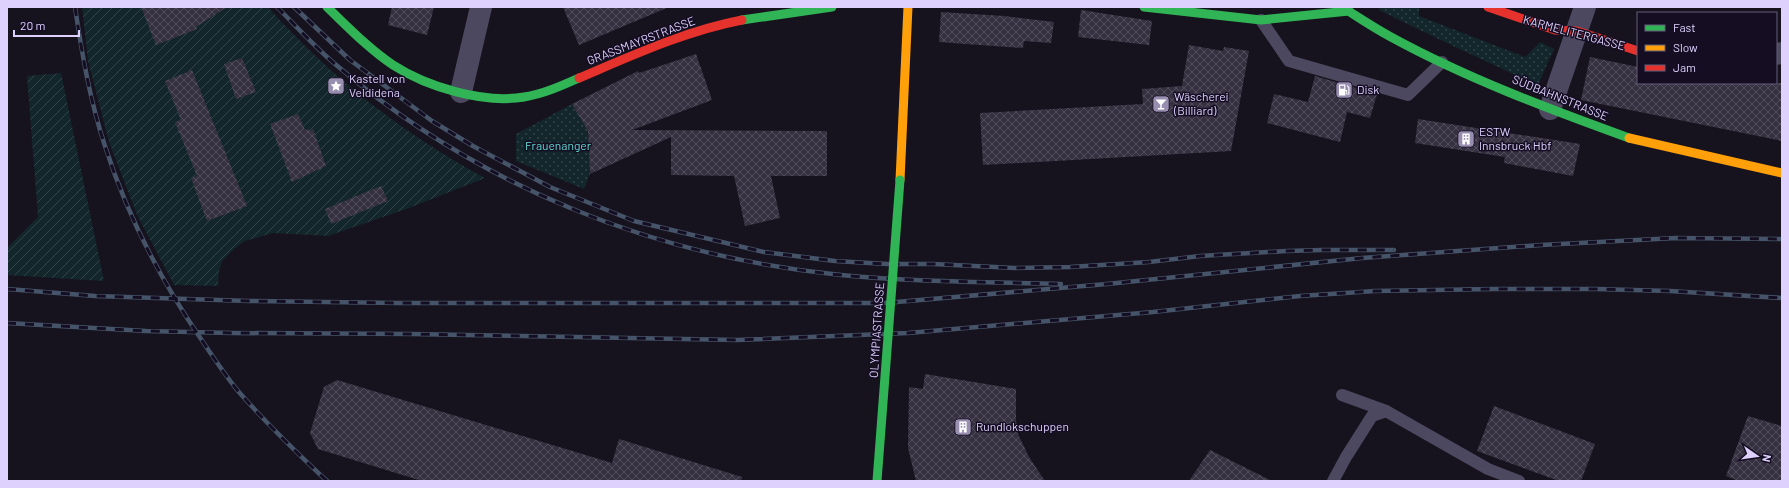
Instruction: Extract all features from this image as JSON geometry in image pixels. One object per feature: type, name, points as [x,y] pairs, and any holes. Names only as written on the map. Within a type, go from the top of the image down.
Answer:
[{"type":"street","points":[[327,7],[351,30],[393,65],[426,81],[461,92],[481,7]]},
{"type":"street","name":"GRASSMAYRSTRASSE","points":[[461,92],[493,98],[523,97],[562,86],[647,50],[700,31],[764,17],[832,7]]},
{"type":"street","points":[[899,7],[905,46]]},
{"type":"street","points":[[905,46],[908,7]]},
{"type":"street","points":[[1144,7],[1245,12],[1261,20],[1347,8]]},
{"type":"street","name":"KARMELITERGASSE","points":[[1488,7],[1555,30],[1577,31],[1637,51]]},
{"type":"street","points":[[1550,109],[1585,7]]},
{"type":"street","name":"SÜDBAHNSTRASSE","points":[[1347,8],[1392,37],[1442,62],[1550,109],[1635,140],[1782,173]]},
{"type":"street","name":"OLYMPIASTRASSE","points":[[877,481],[900,180],[905,46]]},
{"type":"lane","points":[[1261,20],[1289,61],[1408,95],[1442,62]]},
{"type":"lane","points":[[1342,395],[1386,411],[1488,469],[1519,481]]},
{"type":"lane","points":[[1333,481],[1346,457],[1372,416],[1386,411]]},
{"type":"green space","points":[[82,7],[268,7],[316,56],[369,102],[426,143],[485,178],[409,208],[328,236],[273,233],[245,241],[222,261],[219,271],[218,286],[174,285],[137,215],[109,142],[88,61]]},
{"type":"green space","points":[[1380,7],[1419,7],[1419,16],[1525,57],[1540,42],[1554,49],[1538,85],[1379,10]]},
{"type":"green space","points":[[61,73],[104,281],[7,275],[7,248],[38,217],[27,76]]},
{"type":"green space","name":"Frauenanger","points":[[572,104],[588,131],[590,174],[584,189],[516,161],[516,134]]},
{"type":"building","points":[[141,7],[227,7],[196,27],[197,29],[156,45]]},
{"type":"building","points":[[392,7],[434,7],[427,35],[388,25]]},
{"type":"building","points":[[563,7],[669,7],[579,45]]},
{"type":"building","points":[[1081,10],[1152,21],[1149,45],[1078,37]]},
{"type":"building","points":[[941,12],[1004,16],[1054,22],[1051,43],[1024,41],[1023,48],[939,42]]},
{"type":"building","points":[[1189,45],[1223,51],[1224,47],[1249,51],[1231,151],[983,165],[980,113],[1143,104],[1142,89],[1182,86]]},
{"type":"building","points":[[696,54],[712,100],[632,130],[827,131],[827,176],[771,176],[780,218],[745,226],[734,176],[671,175],[671,137],[590,174],[588,131],[572,104],[638,71],[639,73]]},
{"type":"building","points":[[1590,57],[1637,67],[1637,84],[1782,83],[1782,141],[1581,100]]},
{"type":"building","points":[[242,58],[256,92],[236,99],[224,64]]},
{"type":"building","points":[[192,70],[247,206],[207,221],[191,178],[197,176],[175,122],[181,120],[165,81]]},
{"type":"building","points":[[1315,76],[1377,94],[1370,118],[1347,112],[1340,142],[1267,123],[1274,94],[1308,102]]},
{"type":"building","points":[[298,114],[305,130],[308,129],[310,131],[313,129],[326,166],[292,182],[270,124]]},
{"type":"building","points":[[1418,119],[1580,144],[1573,176],[1504,163],[1505,157],[1415,143]]},
{"type":"building","points":[[381,186],[388,201],[331,224],[325,209]]},
{"type":"building","name":"Rundlokschuppen","points":[[925,374],[1016,389],[1016,420],[1018,434],[1029,457],[1045,481],[916,481],[908,448],[909,387],[923,389]]},
{"type":"building","points":[[337,380],[612,463],[619,439],[742,477],[741,481],[422,481],[318,449],[310,433],[324,387]]},
{"type":"building","points":[[1494,406],[1595,444],[1581,481],[1559,481],[1477,451]]},
{"type":"building","points":[[1748,416],[1782,426],[1782,481],[1739,481],[1726,476]]},
{"type":"building","points":[[1210,450],[1272,481],[1189,481]]},
{"type":"railway","points":[[75,7],[87,77],[105,146],[134,222],[158,270],[219,366],[238,391],[281,437],[327,481]]},
{"type":"railway","points":[[277,7],[335,64],[390,108],[448,146],[509,180],[572,208],[636,232],[703,251],[771,266],[841,275],[923,280],[1061,284]]},
{"type":"railway","points":[[294,7],[350,60],[432,121],[473,146],[550,187],[634,221],[764,252],[835,261],[1015,268],[1070,267],[1149,262],[1200,256],[1287,251],[1394,250]]},
{"type":"railway","points":[[7,289],[95,296],[249,301],[398,303],[885,303],[1107,284],[1362,258],[1541,245],[1676,238],[1782,239]]},
{"type":"railway","points":[[7,323],[146,331],[737,340],[908,333],[1153,312],[1300,296],[1375,291],[1596,289],[1670,291],[1782,298]]},
{"type":"traffic: fast","points":[[327,7],[367,45],[393,65],[422,80],[456,92],[474,96],[508,99],[531,96],[545,92],[579,78]]},
{"type":"traffic: fast","points":[[742,20],[832,7]]},
{"type":"traffic: fast","points":[[1144,7],[1261,20],[1349,11]]},
{"type":"traffic: fast","points":[[1342,7],[1385,34],[1449,66],[1508,92],[1629,138]]},
{"type":"traffic: fast","points":[[877,481],[900,180]]},
{"type":"traffic: slow","points":[[900,180],[908,7]]},
{"type":"traffic: slow","points":[[1629,138],[1782,173]]},
{"type":"traffic: jam","points":[[1488,7],[1555,30],[1577,31],[1637,51]]},
{"type":"traffic: jam","points":[[579,78],[679,37],[742,20]]},
{"type":"place","name":"Kastell von Veldidena","points":[[336,86]]},
{"type":"place","name":"Disk","points":[[1344,90]]},
{"type":"place","name":"Wäscherei (Billiard)","points":[[1161,104]]},
{"type":"place","name":"ESTW Innsbruck Hbf","points":[[1466,139]]},
{"type":"place","name":"Rundlokschuppen","points":[[963,427]]}]
